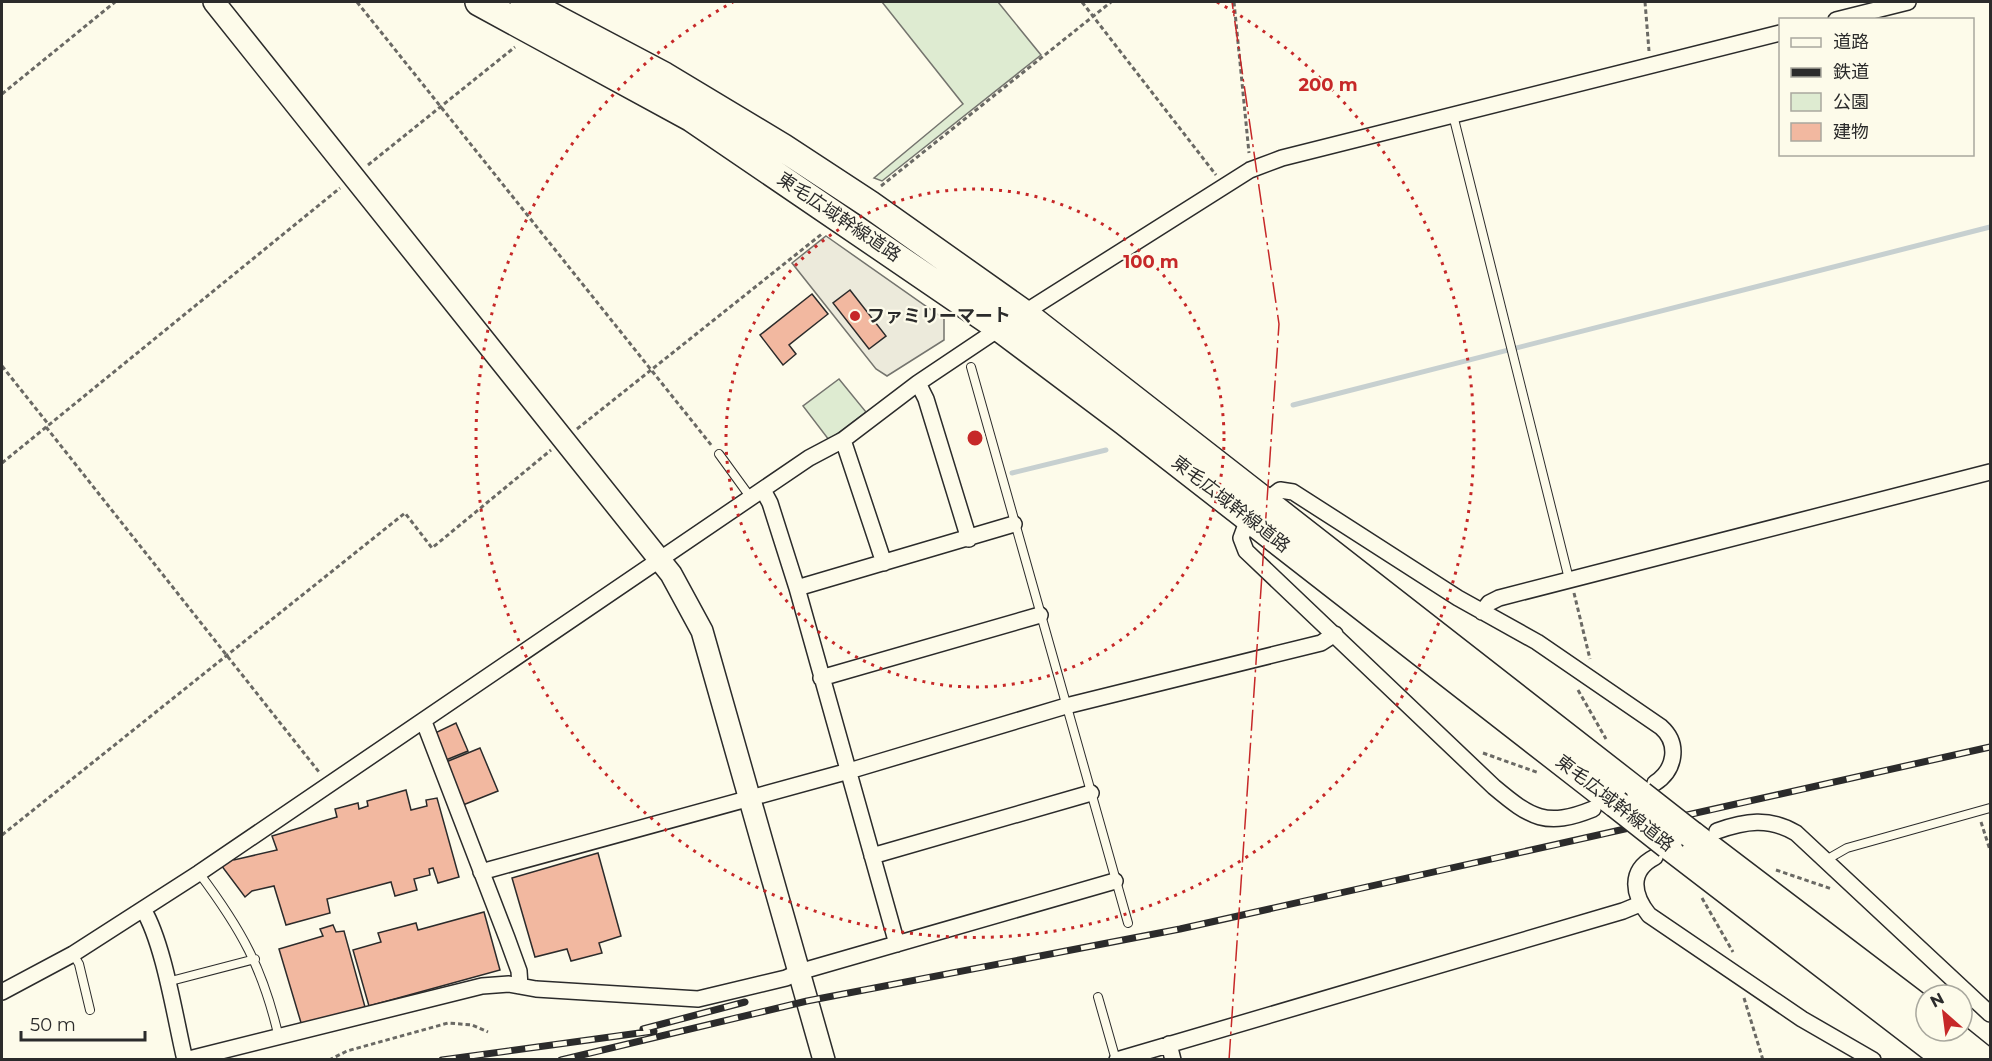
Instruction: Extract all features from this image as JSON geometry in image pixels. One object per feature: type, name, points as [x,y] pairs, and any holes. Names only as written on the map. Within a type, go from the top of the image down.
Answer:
[{"type":"highway","name":"東毛広域幹線道路","points":[[479,2],[692,118],[999,328],[1124,421],[1256,511],[1648,789],[1683,842],[1948,1059]]},
{"type":"highway","name":"東毛広域幹線道路","points":[[524,2],[664,76],[782,147],[868,204],[1023,313],[1604,807],[1683,842],[1914,1005]]},
{"type":"highway","points":[[1963,1043],[1984,1059]]},
{"type":"street","points":[[214,2],[563,440],[661,559],[702,631],[824,1059]]},
{"type":"street","points":[[1844,18],[1908,2]]},
{"type":"street","points":[[2,992],[73,954],[199,873],[809,458],[843,440],[918,383],[999,328],[1250,170],[1282,158],[1779,33]]},
{"type":"street","points":[[918,383],[926,399],[969,539]]},
{"type":"street","points":[[843,440],[884,563]]},
{"type":"street","points":[[1482,612],[1489,603],[1499,598],[1990,472]]},
{"type":"street","points":[[1604,807],[1562,820],[1539,817],[1519,809],[1452,749],[1404,698],[1246,550],[1241,538],[1256,511],[1280,490],[1293,492],[1482,612],[1537,642],[1666,731],[1672,744],[1673,759],[1668,772],[1648,789]]},
{"type":"street","points":[[757,494],[770,503],[797,588],[897,944]]},
{"type":"street","points":[[797,588],[1014,524]]},
{"type":"street","points":[[821,678],[1040,615]]},
{"type":"street","points":[[481,872],[849,771],[1066,706],[1321,643],[1335,634]]},
{"type":"street","points":[[424,722],[519,971],[520,986]]},
{"type":"street","points":[[872,856],[1091,793]]},
{"type":"street","points":[[1874,1059],[1802,1019],[1656,921],[1640,904],[1635,893],[1636,883],[1644,866],[1683,842],[1748,822],[1778,824],[1796,833],[1990,1014]]},
{"type":"street","points":[[143,909],[150,920],[185,1059],[279,1038],[464,990],[499,984],[698,999],[786,978],[799,972],[1115,881]]},
{"type":"street","points":[[1116,1059],[1600,918],[1640,904]]},
{"type":"street","points":[[1169,1044],[1173,1059]]},
{"type":"lane","points":[[1453,115],[1569,579]]},
{"type":"lane","points":[[971,367],[1128,922]]},
{"type":"lane","points":[[719,454],[757,494]]},
{"type":"lane","points":[[1826,860],[1847,848],[1990,808]]},
{"type":"lane","points":[[199,873],[231,915],[255,959],[279,1038]]},
{"type":"lane","points":[[73,954],[79,964],[90,1011]]},
{"type":"lane","points":[[167,982],[255,959]]},
{"type":"lane","points":[[1098,997],[1116,1059]]},
{"type":"path","points":[[2,94],[115,2]]},
{"type":"path","points":[[357,2],[719,454]]},
{"type":"path","points":[[1082,2],[1225,186]]},
{"type":"path","points":[[880,187],[1111,2]]},
{"type":"path","points":[[1234,2],[1250,170]]},
{"type":"path","points":[[1645,2],[1650,66]]},
{"type":"path","points":[[2,463],[508,52]]},
{"type":"path","points":[[2,835],[405,513],[432,548],[563,440],[822,234]]},
{"type":"path","points":[[2,366],[330,785]]},
{"type":"path","points":[[1569,579],[1592,669],[1592,679]]},
{"type":"path","points":[[1570,683],[1578,690],[1607,741]]},
{"type":"path","points":[[1478,752],[1536,772]]},
{"type":"path","points":[[1978,812],[1990,850]]},
{"type":"path","points":[[1771,868],[1831,888],[1839,894]]},
{"type":"path","points":[[1703,901],[1736,956]]},
{"type":"path","points":[[1748,982],[1744,997],[1763,1059]]},
{"type":"path","points":[[329,1059],[448,1023],[472,1025],[488,1032]]},
{"type":"green space","points":[[882,2],[998,2],[1041,55],[882,181],[874,178],[963,104]]},
{"type":"green space","points":[[839,379],[866,412],[829,440],[803,406]]},
{"type":"shaded area","points":[[826,236],[944,319],[944,340],[887,376],[876,369],[792,263]]},
{"type":"building","points":[[850,290],[886,336],[869,349],[833,303]]},
{"type":"building","points":[[812,294],[828,314],[789,345],[796,354],[783,365],[760,335]]},
{"type":"building","points":[[456,723],[468,751],[446,760],[435,733]]},
{"type":"building","points":[[480,748],[498,791],[463,805],[446,762]]},
{"type":"building","points":[[406,790],[411,810],[427,806],[426,800],[437,798],[459,877],[438,883],[433,868],[429,869],[430,875],[414,879],[417,890],[395,896],[391,882],[327,899],[330,913],[286,925],[274,886],[252,891],[245,897],[221,865],[233,858],[234,860],[277,850],[272,836],[337,817],[335,809],[358,803],[359,809],[368,806],[367,801]]},
{"type":"building","points":[[598,853],[621,936],[599,943],[602,953],[571,961],[567,949],[535,957],[512,878]]},
{"type":"building","points":[[484,912],[500,970],[369,1006],[353,950],[381,942],[378,933],[416,923],[418,930]]},
{"type":"building","points":[[333,925],[336,932],[344,931],[365,1007],[302,1026],[279,949],[323,936],[320,929]]},
{"type":"waterway","points":[[1293,405],[1990,227]]},
{"type":"waterway","points":[[1012,473],[1106,450]]},
{"type":"railway","points":[[561,1060],[807,1001],[1180,929],[1990,747]]},
{"type":"railway","points":[[643,1029],[745,1002]]},
{"type":"railway","points":[[442,1060],[654,1031]]},
{"type":"power","points":[[1229,1060],[1279,324],[1232,2]]},
{"type":"place","name":"ファミリーマート","points":[[855,316]]}]
